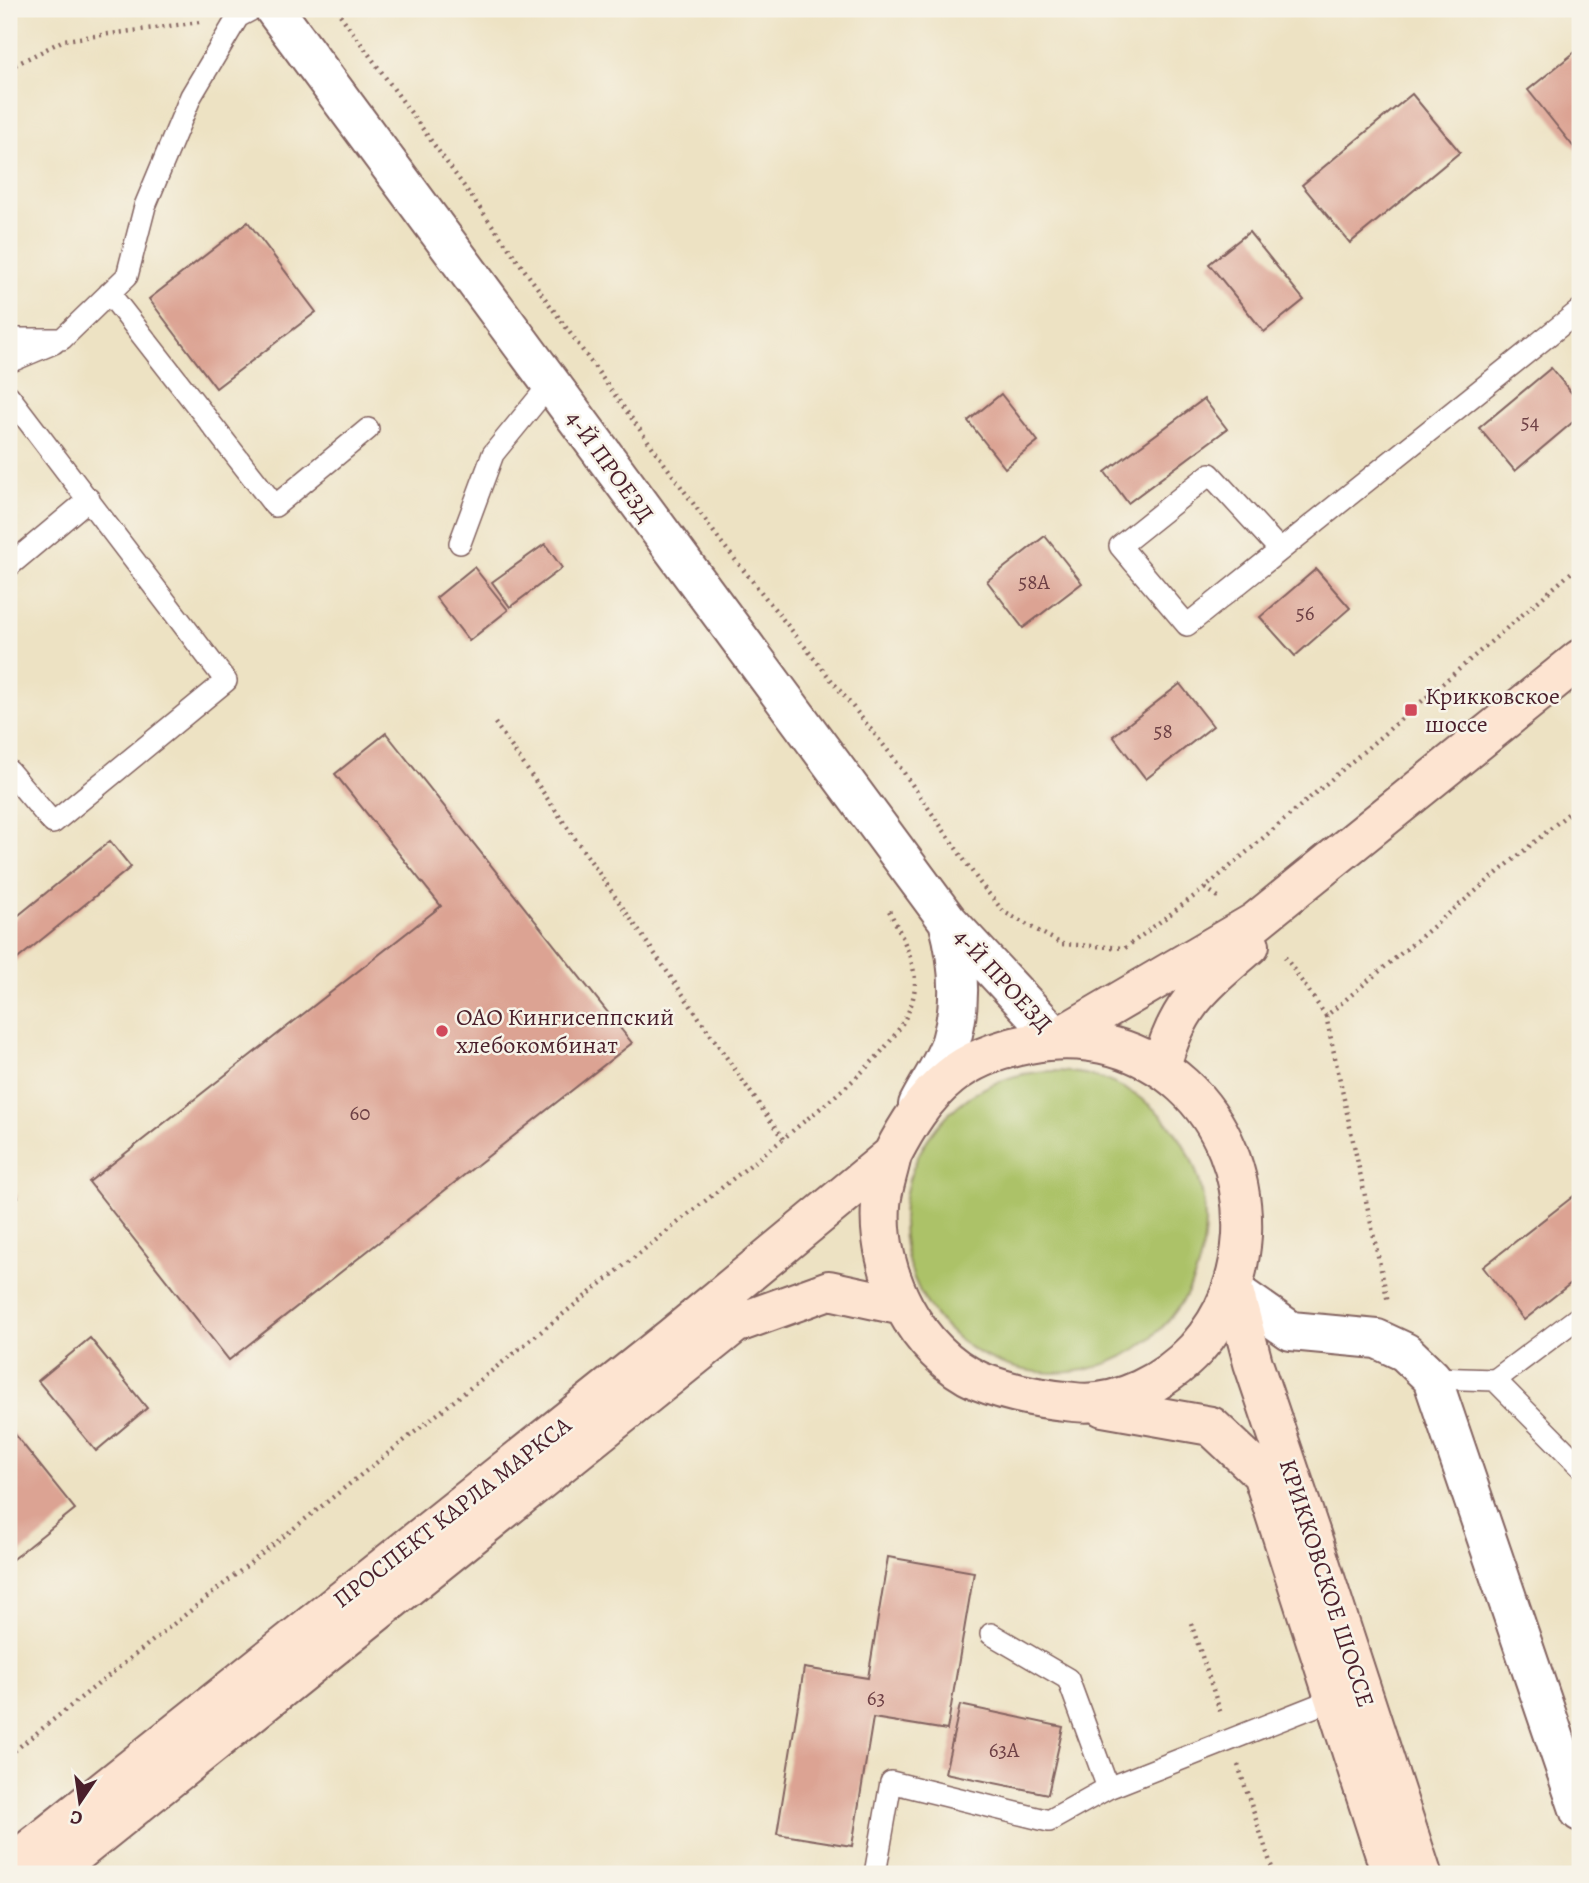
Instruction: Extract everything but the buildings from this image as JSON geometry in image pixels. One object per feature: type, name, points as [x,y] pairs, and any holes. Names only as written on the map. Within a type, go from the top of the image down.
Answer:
[{"type":"main road","name":"ПРОСПЕКТ КАРЛА МАРКСА","points":[[1057,1038],[1255,922],[1580,659]]},
{"type":"main road","points":[[1161,1067],[1169,1038],[1194,994],[1266,930],[1580,678]]},
{"type":"main road","name":"ПРОСПЕКТ КАРЛА МАРКСА","points":[[1057,1038],[1111,1045],[1161,1067],[1202,1103],[1230,1149],[1243,1202],[1241,1256],[1234,1290],[1211,1332],[1184,1362],[1138,1393],[1082,1403],[1027,1397],[976,1380],[934,1348],[903,1306],[884,1258],[881,1205],[892,1155],[911,1118],[951,1076],[1001,1049],[1057,1038]]},
{"type":"main road","name":"ПРОСПЕКТ КАРЛА МАРКСА","points":[[9,1866],[672,1337],[892,1155]]},
{"type":"main road","points":[[51,1874],[735,1324],[829,1290],[903,1306]]},
{"type":"main road","name":"КРИККОВСКОЕ ШОССЕ","points":[[1234,1290],[1349,1693],[1422,1874]]},
{"type":"main road","points":[[1082,1403],[1211,1426],[1262,1474],[1349,1693],[1391,1874]]},
{"type":"street","name":"4-Й ПРОЕЗД","points":[[255,12],[551,383],[948,922],[1057,1038]]},
{"type":"street","name":"4-Й ПРОЕЗД","points":[[911,1118],[950,1042],[959,995],[958,958],[948,922]]},
{"type":"street","points":[[1234,1290],[1291,1331],[1377,1339],[1398,1348],[1432,1378],[1580,1812]]},
{"type":"lane","points":[[9,362],[62,339],[127,276],[145,206],[191,96],[255,12]]},
{"type":"lane","points":[[109,293],[275,506],[368,429]]},
{"type":"lane","points":[[1280,550],[1210,474],[1119,546],[1187,625],[1580,310]]},
{"type":"lane","points":[[9,339],[62,339]]},
{"type":"lane","points":[[460,542],[493,454],[551,383]]},
{"type":"lane","points":[[9,396],[226,681],[53,823],[9,771]]},
{"type":"lane","points":[[9,566],[89,499]]},
{"type":"lane","points":[[1432,1378],[1495,1380],[1580,1316]]},
{"type":"lane","points":[[1495,1380],[1580,1466]]},
{"type":"lane","points":[[991,1633],[1068,1679],[1108,1788]]},
{"type":"lane","points":[[875,1874],[891,1782],[1049,1821],[1108,1788],[1349,1693]]},
{"type":"path","points":[[336,9],[721,542],[893,757],[979,883],[1004,912],[1062,944],[1125,948],[1205,888],[1580,565]]},
{"type":"path","points":[[9,68],[64,40],[255,12]]},
{"type":"path","points":[[495,723],[783,1139]]},
{"type":"path","points":[[1326,1016],[1580,804]]},
{"type":"path","points":[[9,1755],[783,1139],[884,1049],[905,1021],[913,1000],[914,973],[899,928],[887,906]]},
{"type":"path","points":[[1266,930],[1326,1016],[1398,1348]]},
{"type":"green space","points":[[1054,1071],[1083,1074],[1112,1083],[1138,1097],[1161,1115],[1179,1138],[1193,1164],[1202,1193],[1205,1222],[1202,1251],[1193,1280],[1179,1306],[1161,1329],[1138,1347],[1112,1361],[1083,1370],[1054,1373],[1025,1370],[996,1361],[970,1347],[947,1329],[929,1306],[915,1280],[906,1251],[903,1222],[906,1193],[915,1164],[929,1138],[947,1115],[970,1097],[996,1083],[1025,1074]]},
{"type":"place","name":"Крикковское шоссе","points":[[1411,710]]},
{"type":"place","name":"ОАО Кингисеппский хлебокомбинат","points":[[442,1031]]}]
